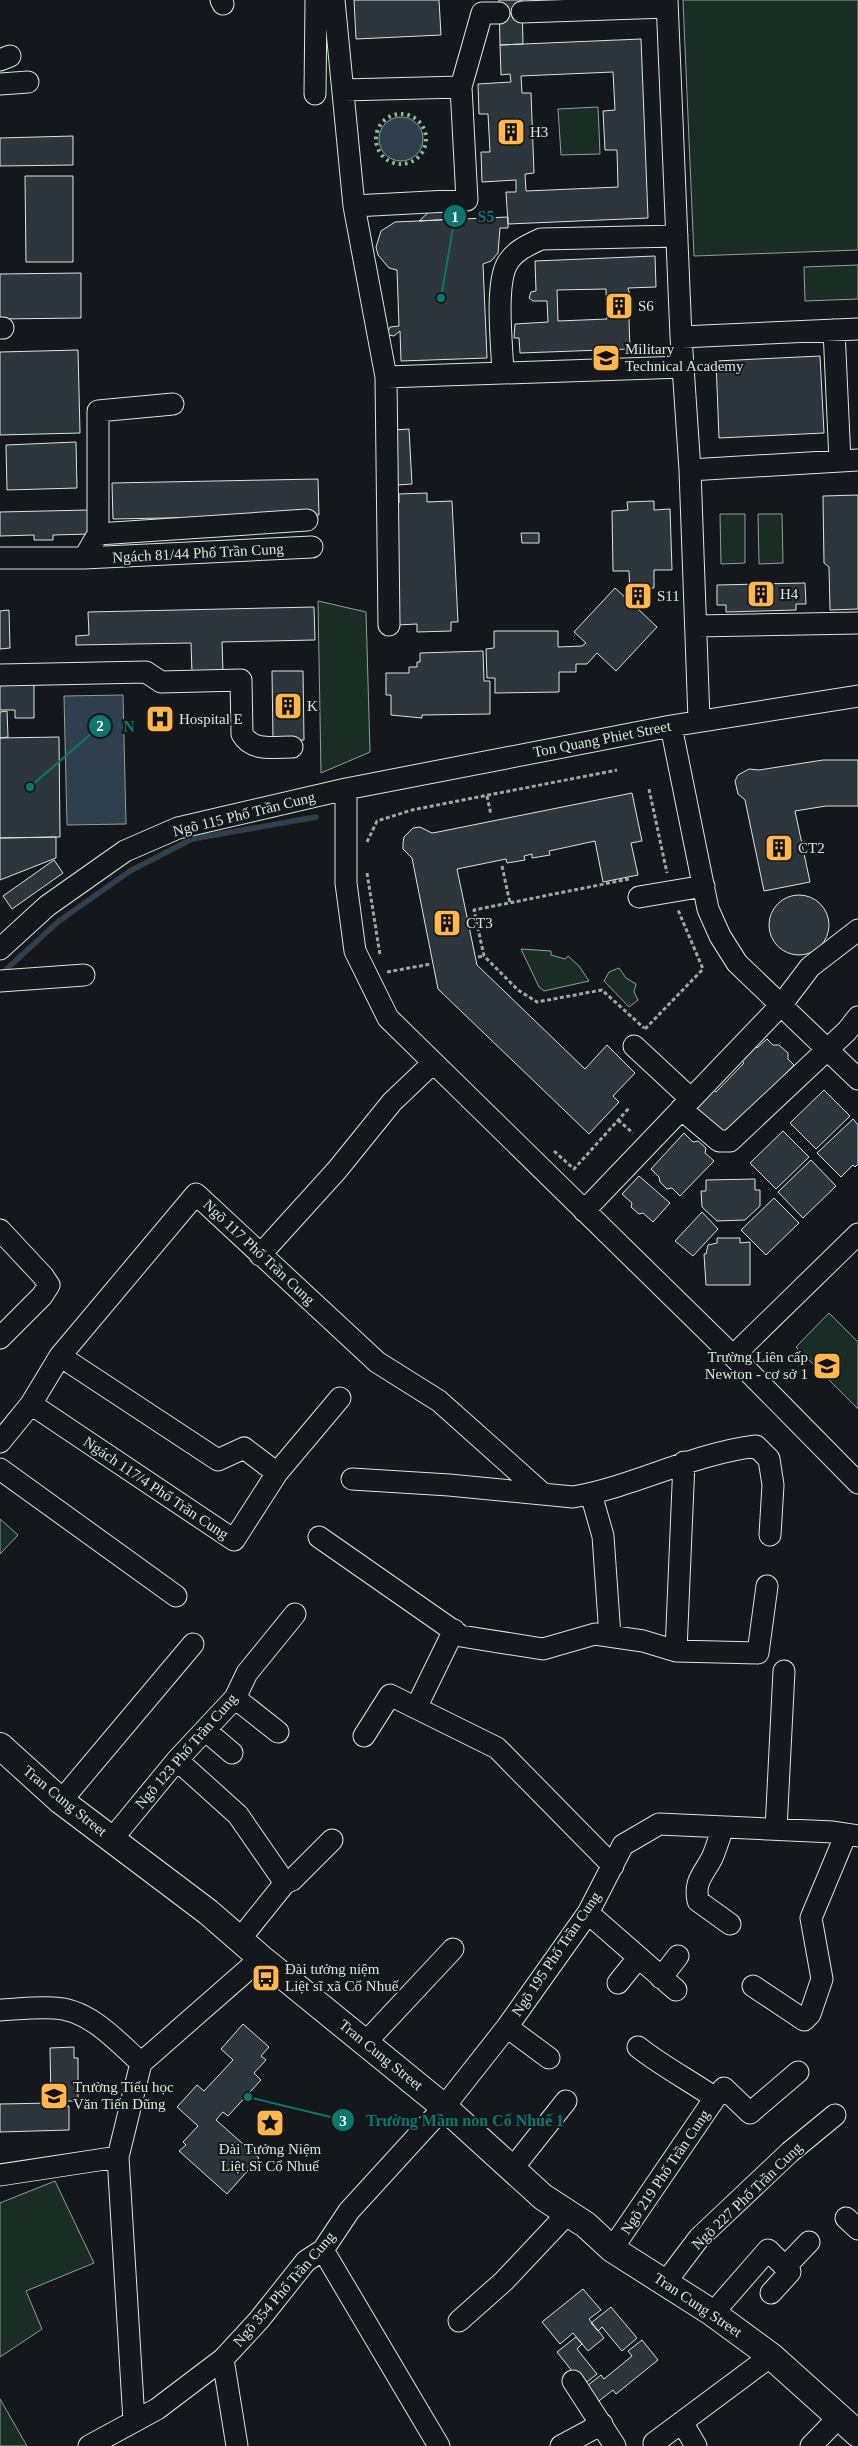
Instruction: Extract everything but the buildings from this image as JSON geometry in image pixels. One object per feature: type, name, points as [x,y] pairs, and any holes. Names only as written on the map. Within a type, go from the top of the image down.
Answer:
[{"type":"main road","name":"Tran Cung Street","points":[[0,1746],[61,1801],[208,1912],[261,1958],[366,2042],[444,2107],[543,2197],[586,2225],[612,2249],[713,2313],[771,2356],[852,2427]]},
{"type":"street","points":[[314,94],[316,0]]},
{"type":"street","points":[[334,0],[354,206],[386,377],[389,625]]},
{"type":"street","points":[[522,12],[571,5],[667,4],[681,337],[690,470],[699,720]]},
{"type":"street","points":[[354,206],[467,200],[461,86],[482,13],[499,13]]},
{"type":"street","points":[[0,84],[28,82]]},
{"type":"street","points":[[343,90],[461,86]]},
{"type":"street","points":[[503,373],[501,283],[507,263],[521,248],[541,239],[677,236]]},
{"type":"street","points":[[681,337],[858,329]]},
{"type":"street","points":[[690,470],[849,460],[834,330]]},
{"type":"street","points":[[386,377],[683,367]]},
{"type":"street","points":[[84,558],[98,534],[98,412],[173,404]]},
{"type":"street","points":[[98,534],[307,520]]},
{"type":"street","name":"Ngách 81/44 Phố Trần Cung","points":[[0,558],[84,558],[312,547]]},
{"type":"street","points":[[696,626],[858,623]]},
{"type":"street","points":[[0,675],[146,672],[161,682],[241,680],[242,734],[247,742],[256,747],[292,747]]},
{"type":"street","name":"Ton Quang Phiet Street","points":[[346,789],[699,720],[858,696]]},
{"type":"street","points":[[671,726],[708,909],[720,936],[738,962],[858,1078]]},
{"type":"street","points":[[346,789],[346,883],[355,951],[375,974],[388,1018],[733,1356],[858,1483]]},
{"type":"street","name":"Ngõ 115 Phố Trần Cung","points":[[0,949],[47,906],[125,851],[178,828],[346,789]]},
{"type":"street","points":[[637,887],[668,881],[704,886]]},
{"type":"street","points":[[584,1211],[782,1004],[810,967],[858,930]]},
{"type":"street","points":[[0,981],[84,976]]},
{"type":"street","points":[[634,1046],[719,1141],[730,1141],[826,1048],[847,1031],[858,1017]]},
{"type":"street","points":[[260,1255],[337,1170],[392,1102],[433,1063]]},
{"type":"street","name":"Ngõ 117 Phố Trần Cung","points":[[0,1442],[31,1404],[60,1356],[196,1194],[377,1362],[440,1401],[542,1493]]},
{"type":"street","points":[[0,1230],[43,1276],[49,1286],[42,1296],[0,1338]]},
{"type":"street","points":[[733,1356],[858,1234]]},
{"type":"street","points":[[60,1356],[218,1460],[244,1448],[277,1474]]},
{"type":"street","name":"Ngách 117/4 Phố Trần Cung","points":[[31,1404],[234,1540],[277,1474],[340,1398]]},
{"type":"street","points":[[352,1479],[573,1497],[591,1494],[684,1462],[730,1450],[756,1446],[768,1459],[773,1485],[770,1534]]},
{"type":"street","points":[[676,1651],[684,1462]]},
{"type":"street","points":[[0,1468],[176,1596]]},
{"type":"street","points":[[591,1494],[603,1536],[610,1636]]},
{"type":"street","points":[[319,1537],[461,1636],[543,1649],[595,1634],[643,1641],[676,1651],[758,1653],[767,1586]]},
{"type":"street","name":"Ngõ 123 Phố Trần Cung","points":[[112,1839],[177,1760],[235,1698],[246,1673],[295,1614]]},
{"type":"street","points":[[416,1708],[454,1630]]},
{"type":"street","points":[[61,1801],[194,1644]]},
{"type":"street","points":[[776,1829],[784,1671]]},
{"type":"street","points":[[364,1736],[390,1695],[497,1748],[613,1866]]},
{"type":"street","points":[[235,1698],[278,1732]]},
{"type":"street","points":[[205,1730],[232,1753]]},
{"type":"street","points":[[177,1760],[238,1815],[285,1883]]},
{"type":"street","name":"Ngõ 195 Phố Trần Cung","points":[[444,2107],[507,2027],[588,1912],[623,1845],[659,1824],[776,1829],[852,1835]]},
{"type":"street","points":[[723,1828],[712,1858],[702,1873],[695,1889],[698,1901],[730,1924]]},
{"type":"street","points":[[753,1986],[804,2020],[810,2014],[822,1979],[811,1918],[852,1835]]},
{"type":"street","points":[[240,1939],[285,1883],[292,1880],[332,1840]]},
{"type":"street","points":[[588,1912],[668,1984],[678,1956]]},
{"type":"street","points":[[366,2042],[452,1949]]},
{"type":"street","points":[[134,2421],[118,2157],[140,2063],[261,1958]]},
{"type":"street","points":[[618,1983],[638,1958]]},
{"type":"street","points":[[0,2010],[56,2008],[75,2012],[105,2030],[140,2063]]},
{"type":"street","points":[[507,2027],[549,2058]]},
{"type":"street","name":"Ngõ 219 Phố Trần Cung","points":[[612,2249],[715,2098],[673,2069],[660,2065],[638,2046]]},
{"type":"street","points":[[715,2098],[724,2088],[750,2113],[798,2072]]},
{"type":"street","points":[[512,2170],[566,2101]]},
{"type":"street","name":"Ngõ 354 Phố Trần Cung","points":[[89,2446],[157,2409],[224,2359],[259,2320],[306,2261],[323,2250],[349,2211],[444,2107]]},
{"type":"street","name":"Ngõ 227 Phố Trần Cung","points":[[665,2283],[699,2238],[790,2152],[834,2115]]},
{"type":"street","points":[[0,2174],[118,2157]]},
{"type":"street","points":[[459,2321],[504,2281],[568,2213]]},
{"type":"street","points":[[785,2267],[809,2242]]},
{"type":"street","points":[[323,2250],[439,2446]]},
{"type":"street","points":[[713,2313],[768,2250],[790,2272],[771,2293]]},
{"type":"street","points":[[656,2446],[654,2443],[771,2356]]},
{"type":"street","name":"Ngõ 354 Phố Trần Cung","points":[[224,2359],[237,2446]]},
{"type":"street","points":[[573,2381],[615,2446]]},
{"type":"street","points":[[682,2422],[696,2446]]},
{"type":"street","points":[[561,2446],[602,2424]]},
{"type":"street","points":[[811,2446],[852,2427]]},
{"type":"path","points":[[364,849],[377,821],[412,810],[617,770]]},
{"type":"path","points":[[637,887],[510,903],[474,910],[484,956],[518,990],[537,1002],[602,990],[645,1029],[703,969],[668,881],[649,789]]},
{"type":"path","points":[[487,796],[491,815]]},
{"type":"path","points":[[502,866],[510,903]]},
{"type":"path","points":[[366,868],[375,974]]},
{"type":"path","points":[[659,873],[668,881]]},
{"type":"path","points":[[478,957],[484,956]]},
{"type":"path","points":[[375,974],[431,964]]},
{"type":"path","points":[[375,974],[387,980]]},
{"type":"path","points":[[552,1149],[574,1169],[630,1107]]},
{"type":"green space","points":[[683,0],[858,0],[858,250],[694,256]]},
{"type":"green space","points":[[598,107],[600,154],[561,155],[558,109]]},
{"type":"green space","points":[[858,265],[858,299],[805,301],[804,267]]},
{"type":"green space","points":[[720,514],[745,514],[745,563],[721,564]]},
{"type":"green space","points":[[758,514],[782,514],[783,563],[759,564]]},
{"type":"green space","points":[[318,601],[366,612],[370,752],[321,773]]},
{"type":"green space","points":[[521,949],[551,951],[551,955],[565,959],[568,956],[579,966],[589,981],[544,991],[539,987]]},
{"type":"green space","points":[[619,968],[626,978],[636,984],[634,992],[638,1000],[629,1007],[604,981],[609,972]]},
{"type":"green space","points":[[829,1313],[858,1342],[858,1409],[796,1347]]},
{"type":"green space","points":[[0,1519],[18,1535],[0,1554]]},
{"type":"green space","points":[[55,2181],[94,2263],[26,2291],[42,2329],[0,2357],[0,2203]]},
{"type":"green space","points":[[0,2399],[27,2446],[0,2446]]},
{"type":"water","points":[[401,117],[413,121],[419,127],[423,139],[419,151],[413,157],[401,161],[389,157],[383,151],[379,139],[383,127],[389,121]]},
{"type":"water","points":[[123,695],[126,824],[67,825],[64,696]]},
{"type":"waterway","points":[[0,975],[59,921],[130,871],[192,839],[316,817]]},
{"type":"hedge","points":[[396,114],[406,114],[419,121],[426,134],[426,139],[426,144],[419,157],[406,164],[396,164],[387,160],[380,153],[376,144],[376,134],[380,125],[387,118],[396,114]]},
{"type":"place","name":"H3","points":[[511,132]]},
{"type":"place","name":"S5","points":[[441,298]]},
{"type":"place","name":"S6","points":[[619,306]]},
{"type":"place","name":"Military Technical Academy","points":[[606,358]]},
{"type":"place","name":"H4","points":[[761,594]]},
{"type":"place","name":"S11","points":[[638,596]]},
{"type":"place","name":"K","points":[[288,706]]},
{"type":"place","name":"Hospital E","points":[[160,719]]},
{"type":"place","name":"N","points":[[30,787]]},
{"type":"place","name":"CT2","points":[[779,848]]},
{"type":"place","name":"CT3","points":[[447,923]]},
{"type":"place","name":"Trường Liên cấp Newton - cơ sở 1","points":[[827,1366]]},
{"type":"place","name":"Đài tưởng niệm Liệt sĩ xã Cổ Nhuế","points":[[266,1978]]},
{"type":"place","name":"Trường Tiểu học Văn Tiến Dũng","points":[[54,2096]]},
{"type":"place","name":"Trường Mầm non Cổ Nhuế 1","points":[[248,2097]]},
{"type":"place","name":"Đài Tưởng Niệm Liệt Sĩ Cổ Nhuế","points":[[270,2123]]}]
